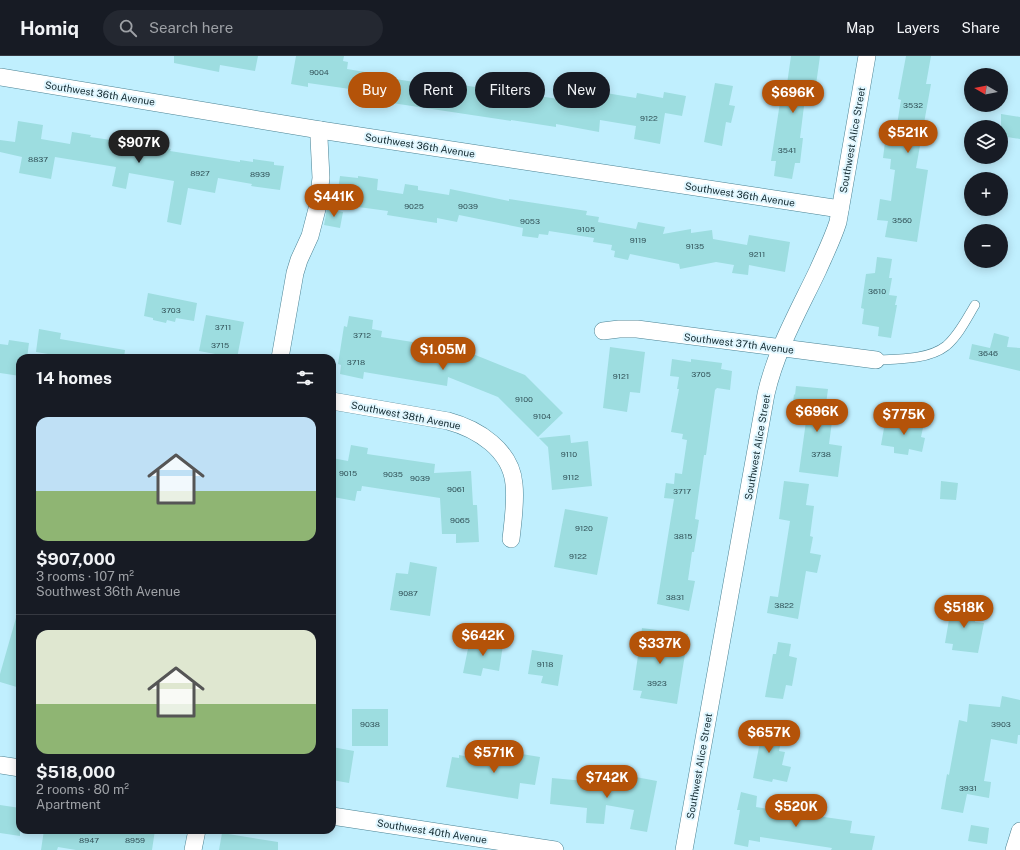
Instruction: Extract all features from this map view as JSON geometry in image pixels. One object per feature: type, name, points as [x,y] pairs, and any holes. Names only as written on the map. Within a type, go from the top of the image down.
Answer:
[{"type":"street","name":"Southwest Alice Street","points":[[684,850],[766,394],[771,374],[781,348],[831,241],[838,222],[867,56]]},
{"type":"street","name":"Southwest 36th Avenue","points":[[0,77],[320,130],[840,209]]},
{"type":"street","points":[[281,354],[295,272],[310,236],[317,209],[321,178],[320,130]]},
{"type":"street","name":"Southwest 37th Avenue","points":[[603,331],[637,329],[876,360]]},
{"type":"street","name":"Southwest 38th Avenue","points":[[336,402],[448,420],[462,424],[474,430],[487,440],[500,451],[509,463],[514,483],[515,498],[511,539]]},
{"type":"street","points":[[0,765],[16,767]]},
{"type":"street","name":"Southwest 40th Avenue","points":[[336,817],[555,850]]},
{"type":"street","points":[[1014,850],[1020,831]]},
{"type":"street","points":[[193,850],[196,834]]},
{"type":"lane","points":[[876,360],[906,359],[926,355],[945,346],[955,336],[975,304]]},
{"type":"building","points":[[174,56],[258,56],[255,71],[220,65],[219,72],[174,63]]},
{"type":"building","points":[[296,56],[344,56],[343,61],[348,62],[347,69],[365,72],[348,72],[348,89],[308,83],[308,87],[291,84]]},
{"type":"building","points":[[791,56],[820,56],[815,92],[806,90],[800,138],[803,138],[800,163],[795,163],[792,179],[774,176],[776,161],[771,161],[783,83],[787,84]]},
{"type":"building","points":[[906,56],[931,56],[926,84],[931,84],[916,168],[928,170],[917,242],[885,237],[888,221],[877,220],[880,199],[891,201],[895,170],[890,169],[891,159],[883,158],[885,142],[894,143],[901,100],[898,99]]},
{"type":"building","points":[[401,80],[409,81],[409,106],[401,104]]},
{"type":"building","points":[[715,83],[733,86],[729,105],[735,106],[731,123],[726,122],[722,146],[704,142]]},
{"type":"building","points":[[467,86],[475,87],[475,108],[545,108],[545,97],[553,98],[553,108],[610,108],[610,94],[636,98],[637,93],[663,98],[664,92],[686,96],[682,116],[665,113],[660,144],[634,139],[636,126],[600,120],[599,132],[556,124],[556,127],[425,108],[467,108]]},
{"type":"building","points":[[1001,114],[1020,117],[1020,139],[1008,137],[1008,120],[1001,120]]},
{"type":"building","points":[[18,121],[43,125],[41,139],[70,144],[72,132],[91,135],[90,137],[111,140],[110,142],[147,148],[147,145],[171,149],[170,151],[240,162],[240,160],[253,162],[253,159],[274,162],[274,165],[284,166],[280,190],[251,186],[252,184],[218,178],[215,193],[188,188],[181,225],[167,222],[174,181],[129,173],[126,189],[112,186],[116,167],[55,157],[51,179],[19,173],[22,157],[0,152],[0,140],[15,142]]},
{"type":"building","points":[[340,176],[358,178],[358,176],[378,179],[377,190],[403,194],[405,184],[418,186],[418,190],[449,195],[450,189],[509,201],[509,199],[587,211],[586,215],[599,217],[598,222],[636,229],[638,222],[665,227],[663,234],[691,229],[691,233],[712,230],[713,239],[747,245],[749,235],[790,242],[785,272],[749,265],[748,275],[732,273],[734,265],[716,262],[680,269],[679,264],[630,254],[628,260],[614,257],[615,251],[611,250],[612,245],[593,242],[594,238],[549,231],[548,235],[539,234],[538,238],[522,236],[523,228],[459,215],[457,222],[437,218],[437,223],[387,215],[388,211],[336,204]]},
{"type":"building","points":[[327,209],[343,212],[340,228],[324,225]]},
{"type":"building","points":[[877,257],[892,259],[889,278],[892,278],[889,295],[897,296],[895,305],[897,305],[891,338],[878,336],[879,327],[862,324],[864,309],[861,308],[866,274],[875,273]]},
{"type":"building","points":[[148,293],[197,303],[194,321],[176,318],[175,322],[167,320],[166,323],[144,316]]},
{"type":"building","points":[[206,315],[244,322],[238,354],[215,354],[199,351]]},
{"type":"building","points":[[349,316],[373,320],[372,329],[382,331],[381,337],[463,350],[525,375],[563,413],[538,437],[498,397],[448,377],[447,386],[364,372],[363,379],[340,374],[341,365],[338,364],[344,326],[347,327]]},
{"type":"building","points":[[39,329],[61,333],[60,339],[125,350],[124,354],[48,354],[36,352]]},
{"type":"building","points":[[994,333],[1009,337],[1007,347],[1020,348],[1020,371],[969,359],[972,344],[990,348]]},
{"type":"building","points":[[9,340],[29,343],[28,354],[16,354],[16,375],[0,373],[0,344],[8,345]]},
{"type":"building","points":[[610,347],[645,352],[640,393],[630,392],[627,412],[603,408]]},
{"type":"building","points":[[672,359],[691,362],[691,359],[722,363],[721,369],[732,371],[730,390],[717,388],[715,390],[695,519],[699,520],[688,580],[695,581],[689,611],[657,604],[674,499],[664,498],[666,483],[674,484],[675,473],[682,474],[687,440],[682,439],[683,434],[671,432],[679,389],[677,389],[679,377],[670,376]]},
{"type":"building","points":[[796,386],[828,389],[825,412],[833,414],[829,444],[842,446],[838,477],[799,472],[807,414],[792,412]]},
{"type":"building","points":[[890,419],[905,422],[906,420],[924,423],[921,437],[925,438],[922,452],[909,449],[908,455],[894,453],[894,447],[881,445],[884,428],[888,428]]},
{"type":"building","points":[[570,435],[571,443],[588,441],[592,486],[552,490],[548,447],[539,438]]},
{"type":"building","points":[[351,445],[368,448],[367,454],[435,464],[434,473],[471,471],[473,505],[477,505],[479,542],[456,543],[456,534],[442,534],[440,498],[362,486],[361,491],[357,491],[355,501],[336,498],[336,459],[348,461]]},
{"type":"building","points":[[784,481],[809,484],[806,505],[814,506],[810,536],[813,537],[810,553],[821,555],[817,573],[806,571],[798,619],[767,613],[770,596],[778,597],[790,521],[779,519]]},
{"type":"building","points":[[941,481],[958,483],[956,500],[940,499]]},
{"type":"building","points":[[565,509],[608,517],[597,575],[554,567]]},
{"type":"building","points":[[410,562],[437,567],[430,616],[390,610],[396,573],[408,574]]},
{"type":"building","points":[[952,602],[977,606],[975,622],[984,623],[978,653],[952,650],[953,644],[945,643]]},
{"type":"building","points":[[16,618],[16,687],[0,682],[0,674]]},
{"type":"building","points":[[642,628],[688,634],[677,704],[640,698],[642,691],[633,690]]},
{"type":"building","points":[[470,639],[503,645],[499,671],[483,668],[481,676],[463,673]]},
{"type":"building","points":[[778,642],[791,644],[789,656],[797,658],[792,686],[786,685],[783,699],[765,697],[773,654],[776,654]]},
{"type":"building","points":[[532,650],[563,655],[558,686],[541,683],[543,676],[528,674]]},
{"type":"building","points":[[1002,696],[1020,700],[1020,735],[1018,735],[1017,744],[991,739],[984,781],[991,782],[989,798],[967,794],[963,813],[941,809],[959,720],[967,722],[969,704],[1000,707]]},
{"type":"building","points":[[352,709],[388,709],[388,746],[352,746]]},
{"type":"building","points":[[752,724],[783,730],[779,751],[785,752],[782,765],[791,767],[787,782],[773,779],[772,782],[753,778],[760,742],[749,740]]},
{"type":"building","points":[[336,748],[354,751],[349,783],[336,781]]},
{"type":"building","points":[[504,751],[540,757],[535,785],[520,783],[518,799],[446,787],[452,757],[459,758],[459,755],[502,763]]},
{"type":"building","points":[[625,775],[657,781],[647,832],[630,829],[634,810],[606,805],[604,824],[586,823],[587,808],[550,804],[552,778],[596,782],[596,787],[623,785]]},
{"type":"building","points":[[741,792],[757,796],[756,807],[852,821],[850,833],[875,836],[872,850],[831,850],[832,848],[760,837],[760,842],[749,840],[748,847],[734,844],[740,810],[737,810]]},
{"type":"building","points":[[0,805],[16,807],[16,834],[20,834],[20,836],[0,833]]},
{"type":"building","points":[[971,825],[989,828],[987,844],[968,841]]},
{"type":"building","points":[[43,834],[154,834],[152,850],[76,850],[58,847],[57,850],[41,850]]},
{"type":"building","points":[[222,834],[278,842],[278,850],[219,850]]}]
